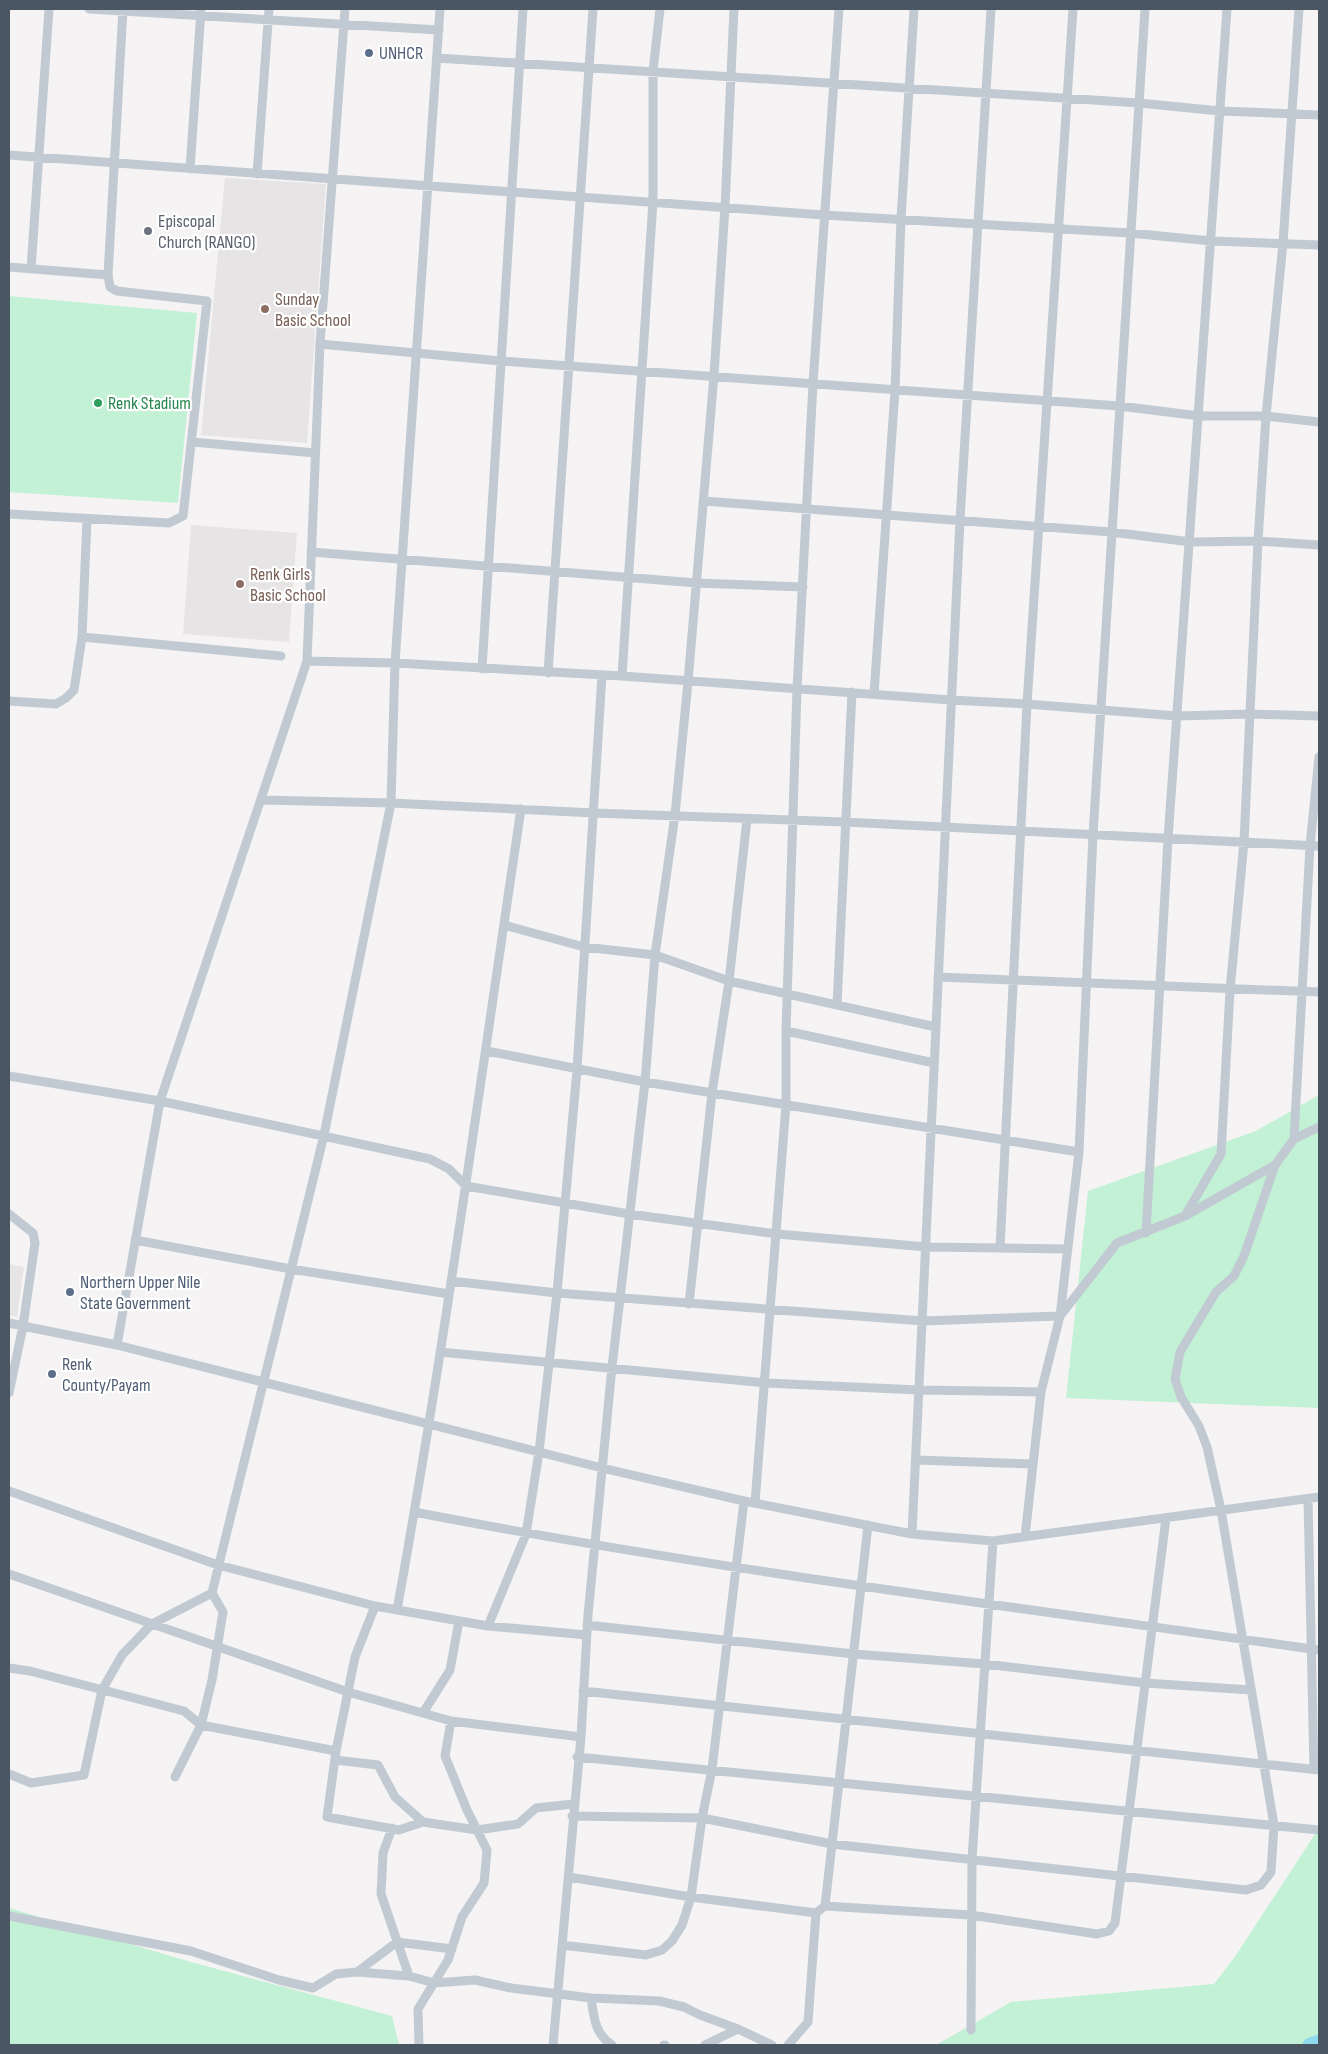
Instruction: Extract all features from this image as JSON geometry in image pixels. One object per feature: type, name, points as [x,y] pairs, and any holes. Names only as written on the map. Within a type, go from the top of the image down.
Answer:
[{"type":"street","points":[[30,269],[49,9]]},
{"type":"street","points":[[89,9],[201,12],[268,19],[439,30]]},
{"type":"street","points":[[257,174],[269,9]]},
{"type":"street","points":[[117,1345],[160,1102],[307,661],[320,344],[345,9]]},
{"type":"street","points":[[175,1777],[201,1725],[212,1680],[216,1645],[223,1612],[212,1593],[324,1135],[390,803],[395,663],[440,9]]},
{"type":"street","points":[[482,669],[523,9]]},
{"type":"street","points":[[548,673],[593,9]]},
{"type":"street","points":[[622,676],[653,201],[652,71],[660,9]]},
{"type":"street","points":[[552,2045],[573,1804],[581,1737],[587,1630],[612,1367],[645,1082],[655,955],[675,815],[697,583],[714,375],[725,206],[734,9]]},
{"type":"street","points":[[755,1503],[766,1383],[786,1104],[786,1031],[797,689],[808,510],[813,384],[839,9]]},
{"type":"street","points":[[874,694],[895,390],[901,218],[914,9]]},
{"type":"street","points":[[912,1534],[933,1128],[934,1063],[960,520],[991,9]]},
{"type":"street","points":[[1000,1248],[1007,1139],[1012,980],[1027,704],[1073,9]]},
{"type":"street","points":[[1025,1536],[1041,1392],[1060,1316],[1079,1152],[1085,982],[1100,710],[1145,9]]},
{"type":"street","points":[[1146,1233],[1176,716],[1191,542],[1227,9]]},
{"type":"street","points":[[1185,1216],[1221,1154],[1230,990],[1244,842],[1258,541],[1266,416],[1283,243],[1299,9]]},
{"type":"street","points":[[9,514],[87,520],[169,523],[183,516],[193,442],[207,300],[117,291],[110,287],[108,275],[113,163],[123,10]]},
{"type":"street","points":[[190,169],[201,12]]},
{"type":"street","points":[[437,58],[1067,98],[1220,111],[1319,114]]},
{"type":"street","points":[[9,155],[725,206],[824,215],[1058,228],[1211,241],[1319,245]]},
{"type":"street","points":[[9,268],[108,275]]},
{"type":"street","points":[[320,344],[416,354],[641,372],[714,375],[1119,406],[1200,416],[1266,416],[1319,422]]},
{"type":"street","points":[[193,442],[315,453]]},
{"type":"street","points":[[703,501],[1111,532],[1191,542],[1258,541],[1319,545]]},
{"type":"street","points":[[9,700],[56,704],[74,690],[82,637],[87,520]]},
{"type":"street","points":[[311,552],[555,570],[697,583],[803,587]]},
{"type":"street","points":[[82,637],[281,656]]},
{"type":"street","points":[[307,661],[395,663],[622,676],[1176,716],[1250,714],[1319,716]]},
{"type":"street","points":[[488,1626],[526,1534],[539,1452],[557,1294],[577,1070],[602,675]]},
{"type":"street","points":[[837,1005],[852,692]]},
{"type":"street","points":[[1294,1139],[1302,991],[1315,846],[1319,757]]},
{"type":"street","points":[[261,800],[390,803],[594,813],[945,826],[1315,846]]},
{"type":"street","points":[[396,1610],[430,1422],[487,1050],[521,809]]},
{"type":"street","points":[[689,1304],[700,1224],[712,1093],[729,981],[747,819]]},
{"type":"street","points":[[504,925],[584,947],[655,955],[729,981],[936,1027]]},
{"type":"street","points":[[938,977],[1085,982],[1230,990],[1319,992]]},
{"type":"street","points":[[786,1031],[934,1063]]},
{"type":"street","points":[[487,1050],[577,1070],[645,1082],[1079,1152]]},
{"type":"street","points":[[9,1076],[160,1102],[430,1158],[449,1169],[466,1186],[564,1204],[776,1234],[927,1247],[1067,1249]]},
{"type":"street","points":[[572,1816],[702,1818],[832,1844],[1246,1890],[1261,1885],[1271,1872],[1274,1825],[1221,1510],[1207,1447],[1199,1426],[1181,1397],[1176,1378],[1180,1352],[1216,1292],[1234,1276],[1244,1256],[1275,1165],[1294,1139],[1319,1127]]},
{"type":"street","points":[[451,1281],[557,1294],[923,1321],[1060,1316],[1117,1244],[1185,1216],[1275,1165]]},
{"type":"street","points":[[9,1214],[35,1237],[23,1326],[9,1393]]},
{"type":"street","points":[[135,1240],[291,1269],[449,1294]]},
{"type":"street","points":[[9,1323],[117,1345],[265,1381],[430,1422],[602,1468],[744,1501],[912,1534],[993,1541],[1319,1497]]},
{"type":"street","points":[[440,1352],[766,1383],[919,1390],[1041,1392]]},
{"type":"street","points":[[916,1460],[1033,1464]]},
{"type":"street","points":[[9,1491],[218,1565],[374,1606],[488,1626],[587,1630],[728,1640],[854,1654],[984,1664],[1145,1683],[1251,1690]]},
{"type":"street","points":[[583,1691],[720,1704],[1317,1769],[1315,1649],[1308,1499]]},
{"type":"street","points":[[562,1945],[646,1955],[662,1950],[672,1941],[682,1925],[691,1897],[702,1818],[712,1769],[744,1501]]},
{"type":"street","points":[[414,1512],[526,1534],[736,1567],[1315,1649]]},
{"type":"street","points":[[568,1877],[691,1897],[816,1913],[825,1906],[971,1915],[1097,1934],[1109,1932],[1115,1923],[1166,1518]]},
{"type":"street","points":[[825,1906],[868,1525]]},
{"type":"street","points":[[971,2030],[972,1860],[993,1541]]},
{"type":"street","points":[[9,1574],[348,1692],[451,1721],[581,1737]]},
{"type":"street","points":[[9,1774],[31,1783],[84,1775],[102,1690],[122,1655],[152,1624],[212,1593]]},
{"type":"street","points":[[374,1606],[355,1657],[336,1756],[327,1817],[399,1830],[422,1822],[477,1830],[518,1824],[536,1808],[573,1804]]},
{"type":"street","points":[[423,1713],[450,1670],[459,1621]]},
{"type":"street","points":[[9,1668],[184,1711],[201,1725],[378,1765],[395,1797],[422,1822]]},
{"type":"street","points":[[419,2045],[418,2009],[448,1960],[462,1916],[484,1883],[487,1850],[444,1756],[451,1721]]},
{"type":"street","points":[[578,1757],[1319,1830]]},
{"type":"street","points":[[392,1828],[383,1853],[381,1894],[409,1976]]},
{"type":"street","points":[[788,2045],[808,2022],[816,1913]]},
{"type":"street","points":[[9,1916],[191,1951],[279,1980],[313,1988],[336,1974],[357,1972],[409,1976],[434,1983],[475,1980],[592,1998],[659,2001],[684,2007],[772,2045]]},
{"type":"street","points":[[357,1972],[397,1942],[452,1949]]},
{"type":"street","points":[[592,1998],[595,2027],[606,2041],[612,2045]]},
{"type":"street","points":[[705,2045],[738,2029]]},
{"type":"shaded area","name":"Sunday Basic School","points":[[225,178],[326,184],[307,443],[201,435]]},
{"type":"shaded area","name":"Renk Girls Basic School","points":[[191,525],[297,533],[289,642],[183,634]]},
{"type":"shaded area","points":[[9,1264],[24,1267],[17,1317],[9,1315]]},
{"type":"green space","name":"Renk Stadium","points":[[9,296],[197,313],[178,503],[9,492]]},
{"type":"green space","points":[[1319,1095],[1319,1408],[1066,1398],[1088,1191],[1256,1131]]},
{"type":"green space","points":[[1319,1828],[1319,2045],[936,2045],[1011,2002],[1214,1984],[1234,1958]]},
{"type":"green space","points":[[9,1908],[191,1962],[392,2016],[399,2045],[9,2045]]},
{"type":"waterway","points":[[1310,2045],[1319,2042]]},
{"type":"place","name":"UNHCR","points":[[369,53]]},
{"type":"place","name":"Episcopal Church (RANGO)","points":[[148,231]]},
{"type":"place","name":"Sunday Basic School","points":[[265,309]]},
{"type":"place","name":"Renk Stadium","points":[[98,403]]},
{"type":"place","name":"Renk Girls Basic School","points":[[240,584]]},
{"type":"place","name":"Northern Upper Nile State Government","points":[[70,1292]]},
{"type":"place","name":"Renk County/Payam","points":[[52,1374]]}]
